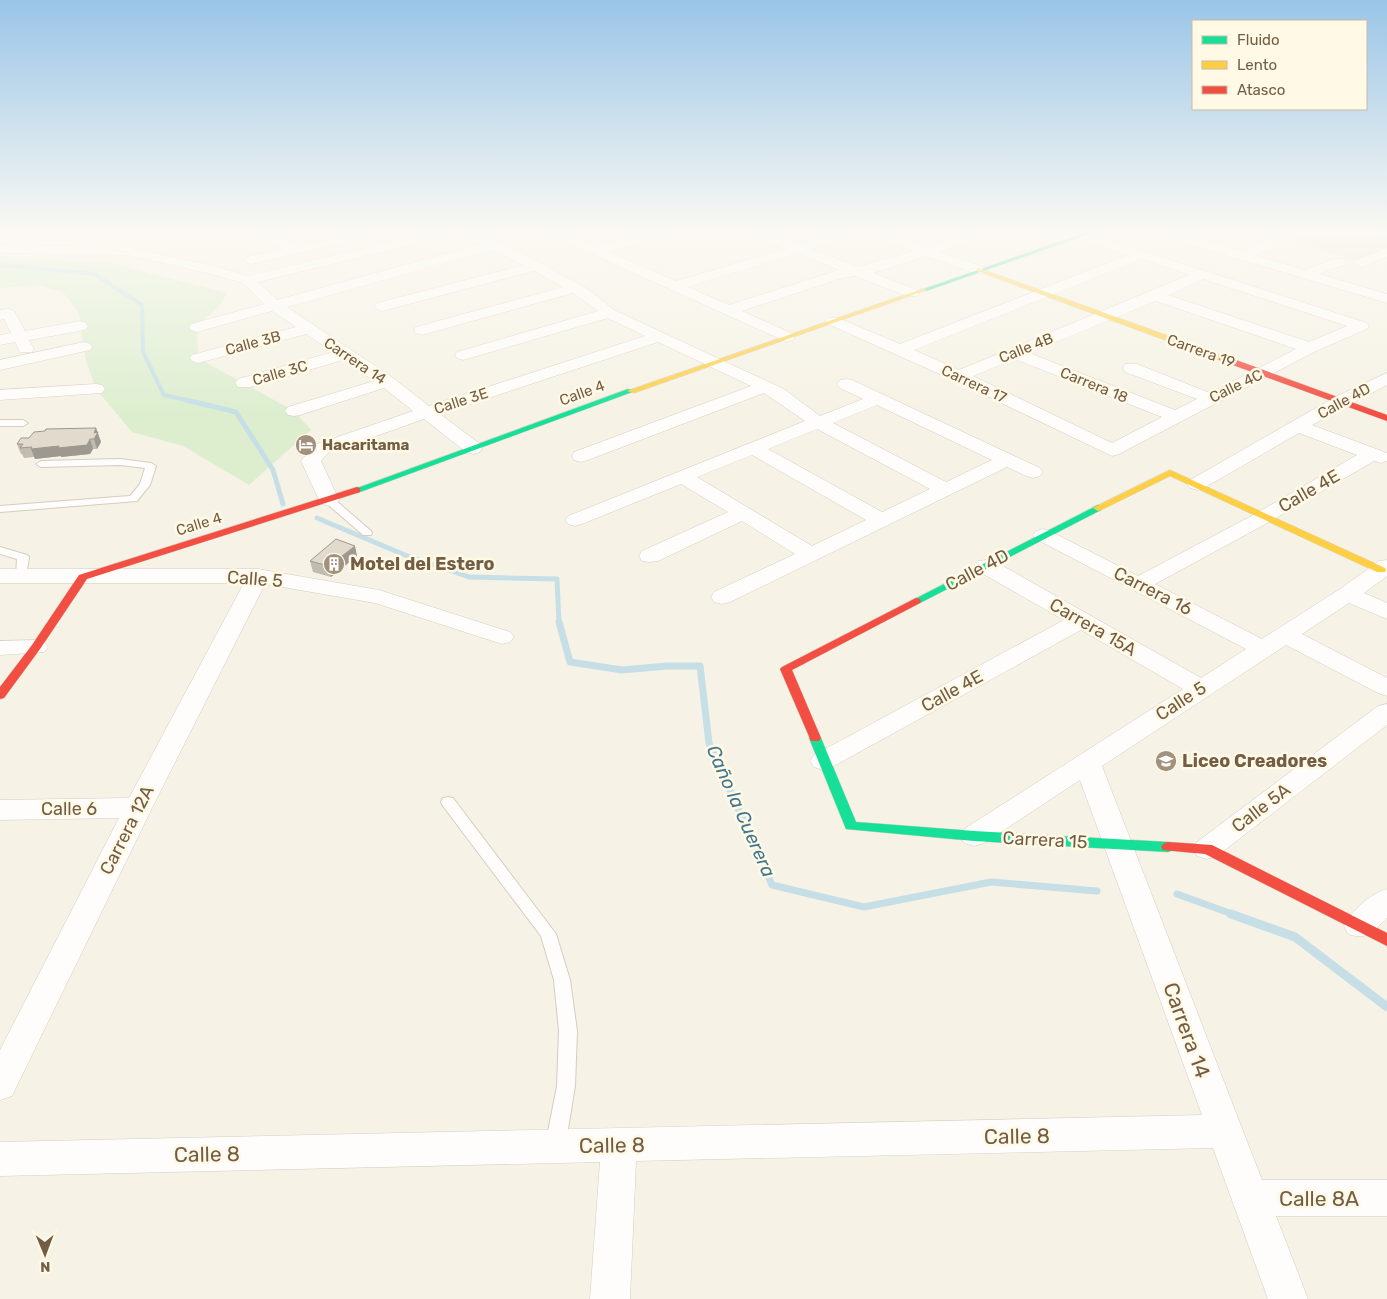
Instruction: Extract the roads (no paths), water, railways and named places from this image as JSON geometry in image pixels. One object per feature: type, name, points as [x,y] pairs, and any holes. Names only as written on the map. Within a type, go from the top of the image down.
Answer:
[{"type":"street","name":"Carrera 14","points":[[262,294],[274,305],[387,382],[473,448]]},
{"type":"street","points":[[197,327],[316,294]]},
{"type":"street","points":[[382,306],[430,294]]},
{"type":"street","points":[[422,330],[555,294]]},
{"type":"street","points":[[584,294],[600,304],[609,313],[765,387],[796,405],[804,414],[817,422],[944,489]]},
{"type":"street","points":[[692,294],[787,336]]},
{"type":"street","points":[[729,310],[780,294]]},
{"type":"street","name":"Calle 4","points":[[83,577],[329,500],[713,362],[912,294]]},
{"type":"street","points":[[900,350],[1043,294]]},
{"type":"street","name":"Carrera 19","points":[[1043,294],[1387,418]]},
{"type":"street","name":"Calle 4B","points":[[959,376],[1160,294]]},
{"type":"street","points":[[1263,294],[1288,302]]},
{"type":"street","points":[[1370,294],[1387,299]]},
{"type":"street","points":[[1155,296],[1310,348]]},
{"type":"street","points":[[1239,324],[1288,302]]},
{"type":"street","name":"Calle 4C","points":[[1112,450],[1174,416],[1310,348],[1361,326],[1288,302]]},
{"type":"street","points":[[463,355],[609,313]]},
{"type":"street","points":[[4,315],[20,336],[30,358]]},
{"type":"street","name":"Carrera 17","points":[[833,321],[959,376],[1112,450]]},
{"type":"street","points":[[0,340],[80,326]]},
{"type":"street","name":"Calle 3B","points":[[198,358],[308,329]]},
{"type":"street","name":"Calle 3E","points":[[329,500],[311,461],[321,449],[427,412],[657,337]]},
{"type":"street","points":[[0,365],[84,347]]},
{"type":"street","name":"Carrera 18","points":[[1014,353],[1174,416]]},
{"type":"street","name":"Calle 3C","points":[[244,383],[345,354]]},
{"type":"street","name":"Carrera 18","points":[[1132,368],[1211,399]]},
{"type":"street","name":"Calle 4D","points":[[786,669],[1043,535],[1170,473],[1197,484],[1299,427],[1341,401],[1387,378]]},
{"type":"street","points":[[294,411],[387,382]]},
{"type":"street","points":[[846,384],[1033,472]]},
{"type":"street","points":[[581,456],[765,387]]},
{"type":"street","points":[[0,395],[96,389]]},
{"type":"street","points":[[575,520],[878,399]]},
{"type":"street","points":[[1299,427],[1380,457]]},
{"type":"street","points":[[753,448],[881,520]]},
{"type":"street","name":"Calle 4E","points":[[1139,584],[1380,457]]},
{"type":"street","points":[[722,597],[1007,460]]},
{"type":"street","points":[[682,476],[810,554]]},
{"type":"street","points":[[1197,484],[1264,517],[1384,568]]},
{"type":"street","points":[[650,556],[743,513]]},
{"type":"street","name":"Carrera 16","points":[[1043,535],[1262,648]]},
{"type":"street","name":"Carrera 15A","points":[[986,566],[1200,688]]},
{"type":"street","name":"Calle 5","points":[[974,836],[1348,594],[1384,568]]},
{"type":"street","name":"Calle 5","points":[[11,576],[258,576],[379,597],[502,637]]},
{"type":"street","name":"Carrera 12A","points":[[0,1086],[138,808],[258,576]]},
{"type":"street","points":[[0,695],[36,647],[83,577]]},
{"type":"street","points":[[1348,594],[1387,612]]},
{"type":"street","name":"Calle 4E","points":[[823,762],[1080,620]]},
{"type":"street","points":[[1284,634],[1387,688]]},
{"type":"street","points":[[0,648],[36,647]]},
{"type":"street","name":"Carrera 15","points":[[786,669],[823,762],[852,826],[974,836],[1207,849],[1387,940]]},
{"type":"street","name":"Calle 5A","points":[[1207,849],[1387,712]]},
{"type":"street","name":"Carrera 14","points":[[1087,762],[1288,1299]]},
{"type":"street","name":"Calle 6","points":[[0,810],[138,808]]},
{"type":"street","points":[[1359,926],[1387,900]]},
{"type":"street","name":"Calle 8","points":[[0,1159],[1225,1130]]},
{"type":"street","points":[[610,1299],[619,1145]]},
{"type":"street","name":"Calle 8A","points":[[1250,1198],[1387,1198]]},
{"type":"lane","points":[[0,423],[22,423]]},
{"type":"lane","points":[[0,509],[133,499],[145,485],[151,466],[120,462],[41,464]]},
{"type":"lane","points":[[329,500],[367,533]]},
{"type":"lane","points":[[0,550],[23,557],[11,576]]},
{"type":"lane","points":[[448,802],[548,934],[562,980],[568,1030],[566,1086],[555,1147]]},
{"type":"waterway","name":"Caño la Cuerera","points":[[124,294],[142,305],[143,352],[164,395],[191,401]]},
{"type":"waterway","name":"Caño la Cuerera","points":[[186,400],[236,412],[273,470],[283,504]]},
{"type":"waterway","name":"Caño la Cuerera","points":[[317,518],[405,555],[469,577],[557,579],[559,623]]},
{"type":"waterway","name":"Caño la Cuerera","points":[[559,622],[570,662],[622,670],[667,666],[700,666],[709,743],[772,885],[864,907],[991,882],[1097,891]]},
{"type":"waterway","name":"Caño la Cuerera","points":[[1177,894],[1235,915]]},
{"type":"waterway","name":"Caño la Cuerera","points":[[1231,914],[1295,937],[1387,1007]]},
{"type":"place","name":"Hacaritama","points":[[306,445]]},
{"type":"place","name":"Motel del Estero","points":[[334,564]]},
{"type":"place","name":"Liceo Creadores","points":[[1166,761]]}]
